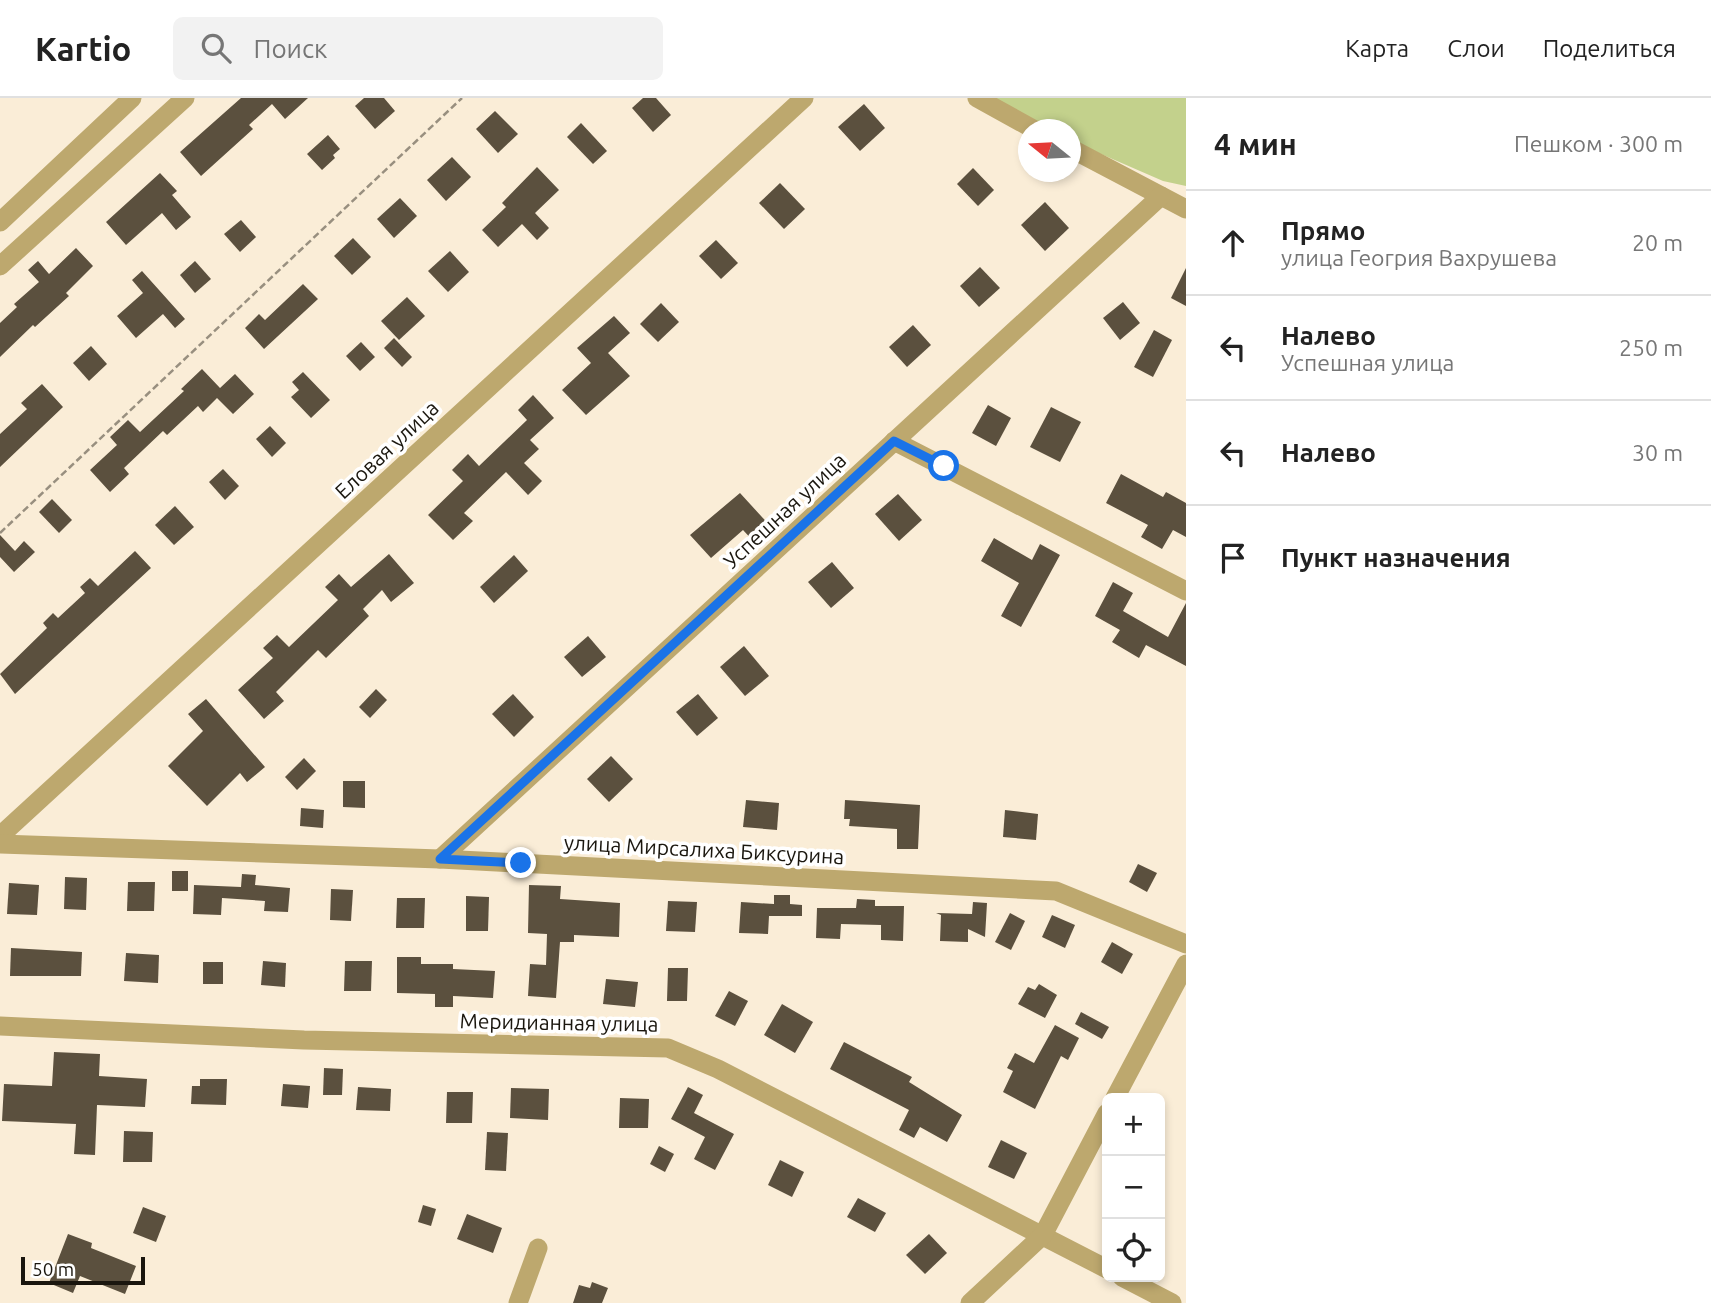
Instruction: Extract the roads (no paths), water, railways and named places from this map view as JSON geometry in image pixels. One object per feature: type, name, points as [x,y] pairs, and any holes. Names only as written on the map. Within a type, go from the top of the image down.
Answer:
[{"type":"street","points":[[0,222],[132,98]]},
{"type":"street","points":[[0,266],[185,98]]},
{"type":"street","name":"Еловая улица","points":[[0,836],[804,98]]},
{"type":"street","points":[[976,98],[1018,121]]},
{"type":"street","points":[[1081,154],[1186,209]]},
{"type":"street","name":"Успешная улица","points":[[440,859],[1161,197]]},
{"type":"street","points":[[894,441],[1186,591]]},
{"type":"street","name":"улица Мирсалиха Биксурина","points":[[0,844],[440,859],[1056,891],[1186,944]]},
{"type":"street","points":[[1118,1093],[1186,964]]},
{"type":"street","name":"Меридианная улица","points":[[0,1026],[304,1040],[668,1048],[718,1069],[1102,1266]]},
{"type":"street","points":[[970,1303],[1043,1235],[1102,1123]]},
{"type":"street","points":[[518,1303],[538,1248]]},
{"type":"street","points":[[1132,1282],[1172,1303]]}]
